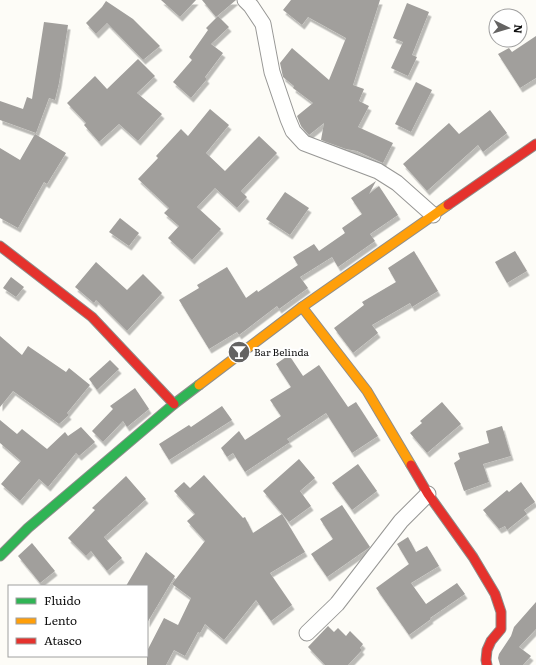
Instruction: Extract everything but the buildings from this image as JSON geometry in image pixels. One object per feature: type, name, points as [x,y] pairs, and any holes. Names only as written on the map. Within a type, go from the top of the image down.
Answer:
[{"type":"main road","points":[[0,556],[28,528],[174,404],[302,306],[536,144]]},
{"type":"main road","points":[[0,246],[92,317],[174,404]]},
{"type":"main road","points":[[302,306],[367,391],[428,494],[473,557],[495,594],[501,612],[502,630],[488,644],[485,661],[487,665]]},
{"type":"street","points":[[245,0],[263,24],[272,72],[293,131],[304,143],[378,171],[397,183],[433,215]]},
{"type":"street","points":[[308,633],[337,604],[401,521],[428,494]]},
{"type":"traffic: fast","points":[[0,556],[28,528],[174,404],[199,385]]},
{"type":"traffic: slow","points":[[199,385],[302,307],[448,205]]},
{"type":"traffic: slow","points":[[302,307],[367,391],[411,465]]},
{"type":"traffic: jam","points":[[448,205],[536,144]]},
{"type":"traffic: jam","points":[[0,246],[92,317],[174,404]]},
{"type":"traffic: jam","points":[[411,465],[428,494],[473,557],[495,594],[501,612],[501,629],[491,641],[487,650],[487,665]]},
{"type":"place","name":"Bar Belinda","points":[[239,352]]}]
